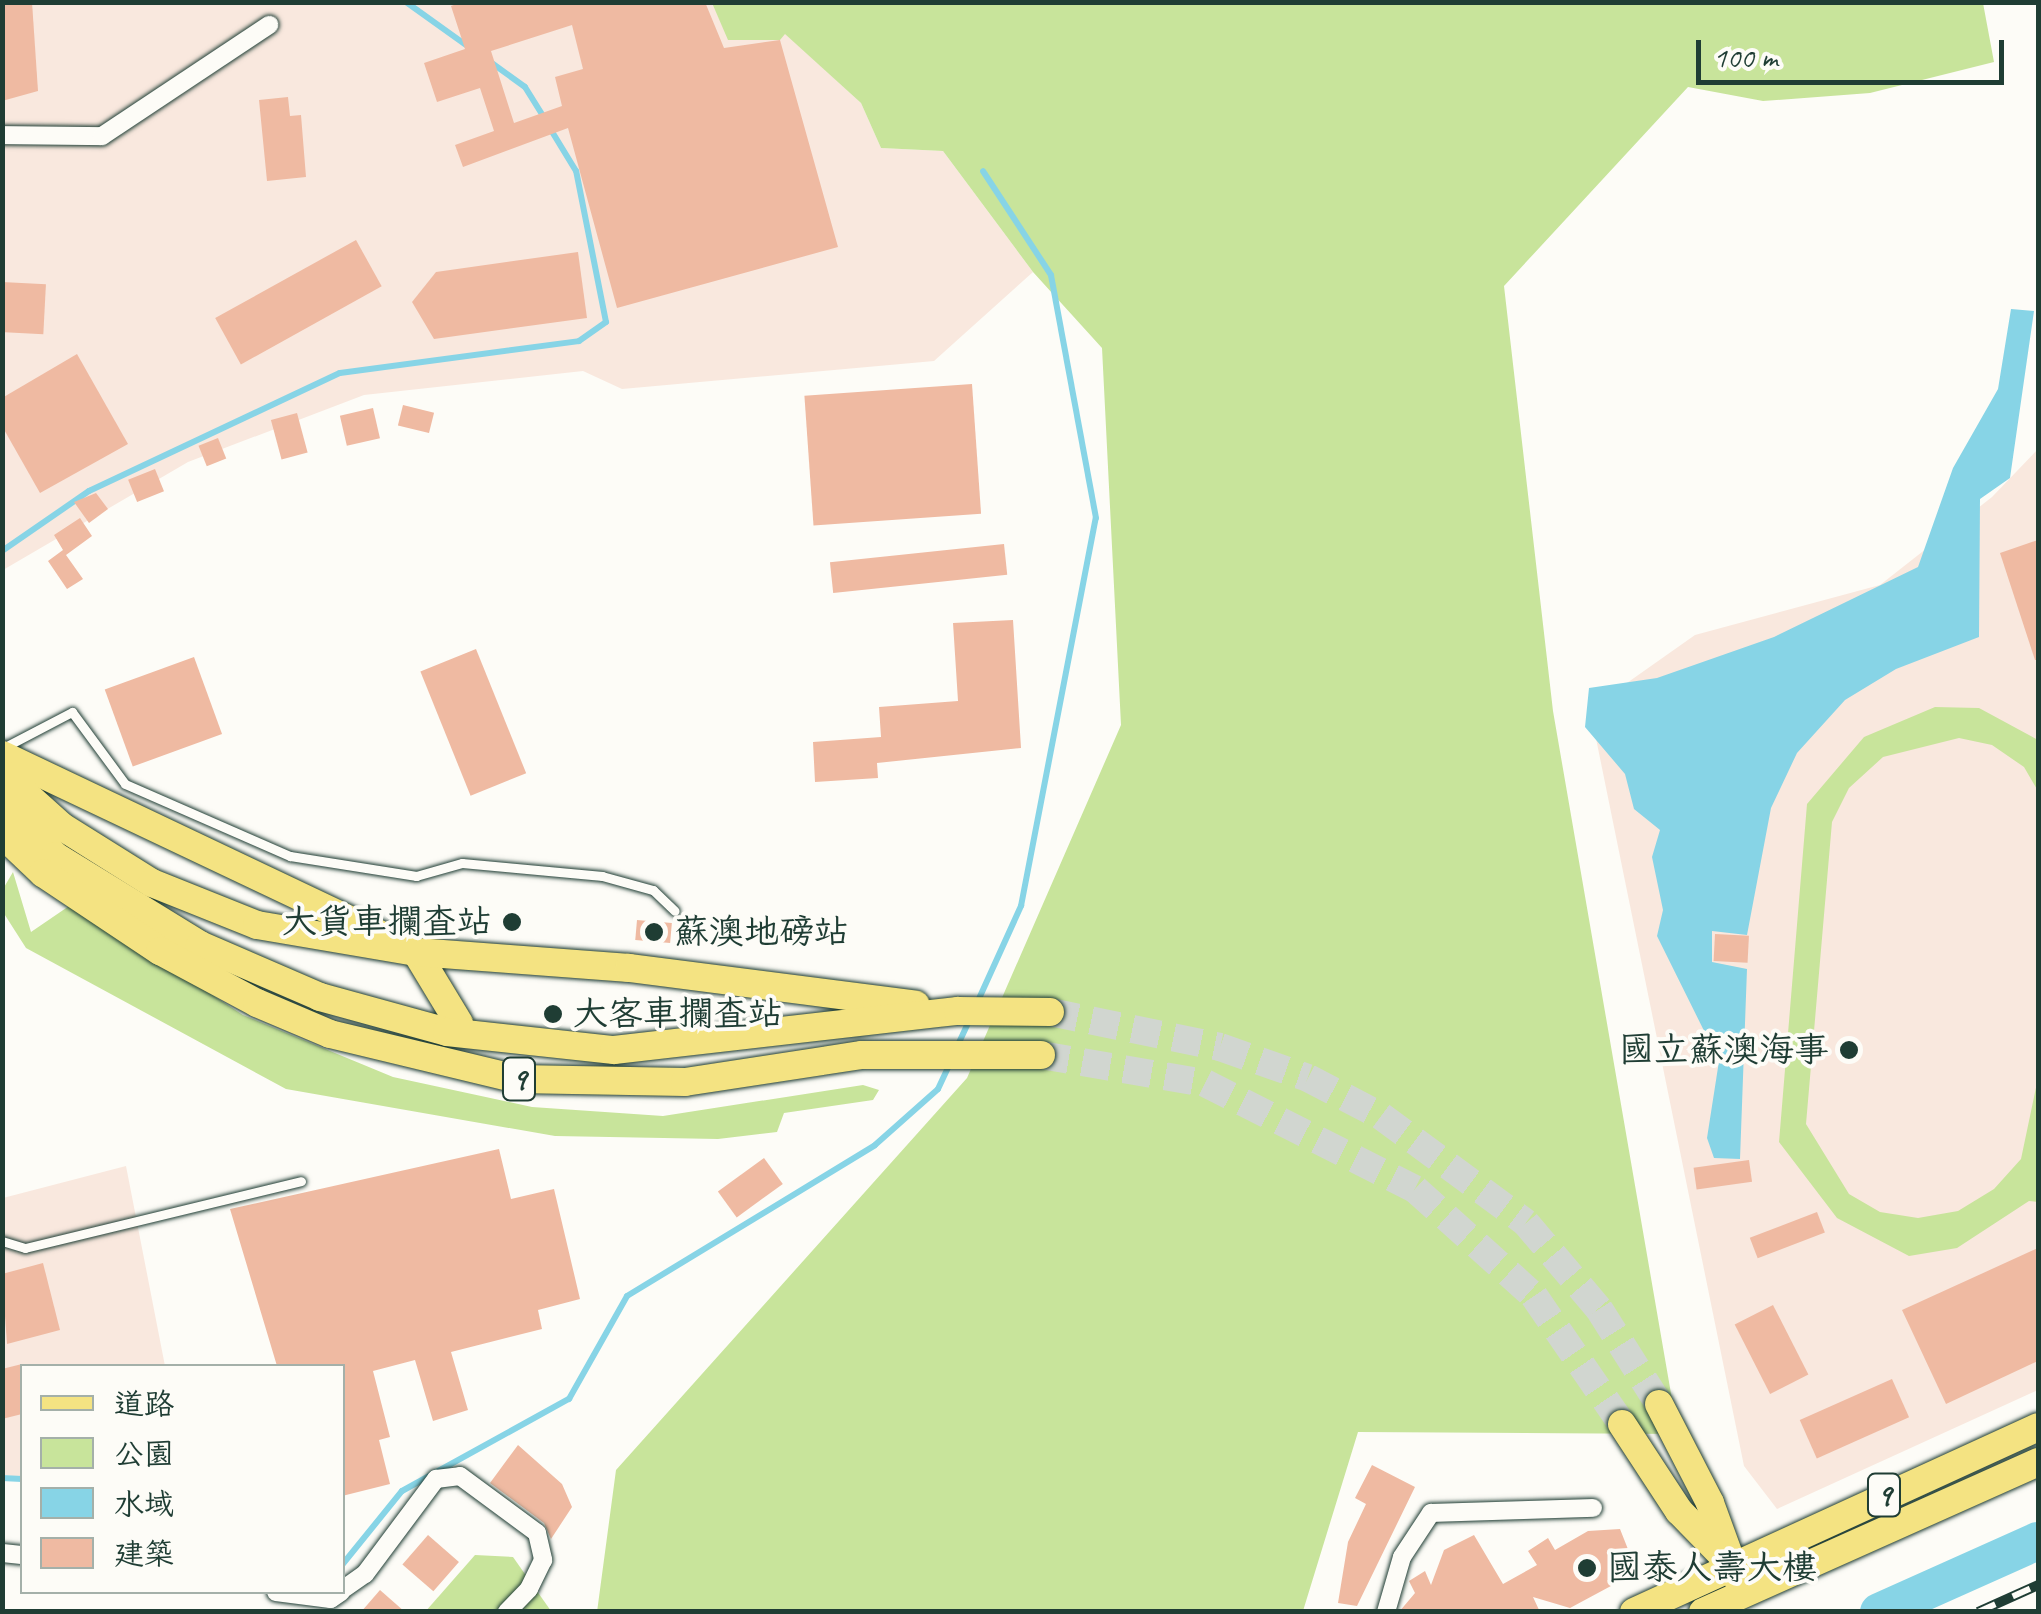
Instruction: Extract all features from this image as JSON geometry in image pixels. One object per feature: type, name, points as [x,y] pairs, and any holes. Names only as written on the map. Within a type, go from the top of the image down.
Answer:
[{"type":"main road","points":[[2,751],[416,952],[460,1023]]},
{"type":"main road","points":[[2,773],[61,826],[152,883],[257,925],[416,952],[629,968],[958,1010]]},
{"type":"main road","name":"9","points":[[2,799],[49,865],[200,944],[320,996],[447,1032],[614,1050],[958,1010],[1050,1012]]},
{"type":"main road","name":"9","points":[[2,834],[49,865],[160,951],[275,1011],[330,1034],[517,1079],[685,1082],[862,1055],[1041,1054]]},
{"type":"main road","points":[[200,944],[333,994],[460,1023],[558,1036],[678,1037],[885,1012],[958,1010]]},
{"type":"main road","points":[[1659,1404],[1710,1503],[1729,1563],[1743,1590],[1703,1612]]},
{"type":"main road","points":[[1622,1424],[1679,1512],[1729,1563]]},
{"type":"main road","name":"9","points":[[1729,1563],[2038,1427]]},
{"type":"main road","name":"9","points":[[1743,1590],[2038,1462]]},
{"type":"main road","points":[[1634,1612],[1729,1563]]},
{"type":"street","points":[[2,135],[102,136],[269,25]]},
{"type":"street","points":[[345,1589],[365,1574],[436,1479],[460,1476],[537,1533],[543,1560],[530,1588],[507,1612]]},
{"type":"street","points":[[1386,1612],[1402,1558],[1431,1513],[1593,1508]]},
{"type":"street","points":[[292,1594],[331,1599],[338,1594]]},
{"type":"lane","points":[[2,751],[72,712],[125,784],[290,856],[416,876],[462,863],[602,876],[653,890],[675,911]]},
{"type":"lane","points":[[2,1242],[25,1248],[301,1181]]},
{"type":"shaded area","points":[[3,3],[712,3],[729,40],[785,33],[861,103],[881,148],[943,151],[1033,272],[934,361],[622,389],[583,371],[364,395],[188,462],[3,570]]},
{"type":"shaded area","name":"國立蘇澳海事","points":[[2038,449],[2038,1390],[1777,1509],[1744,1466],[1590,709],[1695,635],[1880,585],[1992,497]]},
{"type":"shaded area","points":[[126,1166],[165,1364],[20,1364],[20,1477],[3,1475],[3,1198]]},
{"type":"green space","points":[[712,3],[1983,3],[1994,62],[1870,93],[1763,101],[1688,87],[1504,286],[1553,711],[1678,1434],[1358,1432],[1303,1611],[597,1612],[616,1470],[967,1078],[1121,725],[1102,348],[1033,272],[943,151],[881,148],[861,103],[785,34],[780,40],[728,40]]},
{"type":"green space","points":[[1935,707],[1979,708],[2038,740],[2038,791],[2024,767],[1992,745],[1959,738],[1883,757],[1849,788],[1832,822],[1806,1124],[1849,1194],[1880,1212],[1918,1218],[1958,1211],[1994,1189],[2021,1159],[2038,1078],[2038,1202],[2029,1201],[1957,1248],[1909,1256],[1837,1218],[1779,1142],[1807,804],[1864,737]]},
{"type":"green space","points":[[13,872],[31,932],[72,904],[243,1015],[393,1077],[532,1107],[663,1116],[863,1085],[879,1090],[873,1100],[784,1113],[777,1132],[718,1139],[555,1136],[286,1089],[26,948],[3,912],[3,889]]},
{"type":"green space","points":[[475,1555],[513,1557],[551,1611],[425,1612]]},
{"type":"water","points":[[2011,309],[2034,311],[2010,478],[1980,499],[1979,637],[1896,669],[1845,700],[1797,753],[1771,808],[1747,935],[1712,931],[1712,962],[1747,969],[1740,1159],[1714,1158],[1707,1138],[1719,1061],[1657,936],[1663,910],[1652,857],[1660,830],[1634,809],[1625,774],[1585,727],[1589,688],[1657,678],[1774,637],[1918,567],[1953,468],[1998,389]]},
{"type":"building","points":[[2,2],[32,2],[38,91],[2,101]]},
{"type":"building","points":[[462,2],[705,2],[724,48],[780,40],[838,247],[617,308],[568,128],[463,167],[455,145],[494,131],[480,88],[437,102],[424,63],[465,49],[451,6]],"holes":[[[572,25],[583,69],[555,77],[562,106],[514,123],[491,51]]]},
{"type":"building","points":[[288,97],[290,116],[301,115],[306,177],[267,181],[259,100]]},
{"type":"building","points":[[356,240],[382,286],[241,364],[215,318]]},
{"type":"building","points":[[578,252],[587,318],[434,339],[412,302],[436,272]]},
{"type":"building","points":[[2,282],[46,284],[43,334],[2,332]]},
{"type":"building","points":[[77,354],[128,444],[40,493],[2,426],[2,398]]},
{"type":"building","points":[[972,384],[981,514],[813,525],[804,396]]},
{"type":"building","points":[[403,405],[434,413],[429,433],[398,425]]},
{"type":"building","points":[[373,408],[380,438],[347,446],[340,416]]},
{"type":"building","points":[[297,413],[308,453],[282,460],[271,420]]},
{"type":"building","points":[[218,438],[226,458],[207,466],[199,446]]},
{"type":"building","points":[[155,469],[164,491],[137,502],[128,480]]},
{"type":"building","points":[[96,493],[108,509],[89,523],[74,502]]},
{"type":"building","points":[[80,518],[92,536],[66,555],[83,579],[67,589],[48,561],[63,550],[54,535]]},
{"type":"building","points":[[2038,540],[2038,660],[2035,660],[2000,553]]},
{"type":"building","points":[[1004,544],[1007,575],[833,593],[830,562]]},
{"type":"building","points":[[1013,620],[1021,748],[877,763],[878,778],[815,782],[813,742],[881,737],[879,707],[958,701],[953,623]]},
{"type":"building","points":[[476,649],[526,773],[471,796],[420,671]]},
{"type":"building","points":[[194,657],[222,734],[133,767],[105,689]]},
{"type":"building","name":"蘇澳地磅站","points":[[637,920],[672,923],[670,943],[635,940]]},
{"type":"building","points":[[1715,934],[1749,936],[1748,963],[1714,961]]},
{"type":"building","points":[[499,1149],[511,1199],[554,1189],[580,1299],[538,1310],[542,1329],[451,1352],[468,1410],[433,1421],[415,1360],[373,1371],[390,1437],[379,1440],[390,1484],[345,1495],[345,1364],[276,1364],[230,1209]]},
{"type":"building","points":[[764,1158],[783,1184],[737,1217],[718,1192]]},
{"type":"building","points":[[1749,1160],[1752,1182],[1697,1190],[1694,1168]]},
{"type":"building","points":[[1817,1212],[1825,1233],[1758,1258],[1750,1238]]},
{"type":"building","points":[[2038,1248],[2038,1361],[1946,1404],[1902,1310]]},
{"type":"building","points":[[43,1263],[60,1330],[7,1344],[2,1274]]},
{"type":"building","points":[[1773,1305],[1808,1374],[1770,1394],[1735,1325]]},
{"type":"building","points":[[20,1364],[20,1414],[2,1419],[2,1369]]},
{"type":"building","points":[[1892,1379],[1909,1417],[1817,1458],[1800,1420]]},
{"type":"building","points":[[518,1445],[562,1484],[572,1507],[551,1539],[544,1523],[490,1483]]},
{"type":"building","points":[[1372,1465],[1415,1487],[1357,1606],[1338,1603],[1348,1542],[1366,1504],[1355,1498]]},
{"type":"building","points":[[1620,1529],[1637,1572],[1570,1608],[1533,1597],[1540,1612],[1399,1612],[1415,1593],[1409,1581],[1425,1571],[1431,1585],[1444,1550],[1474,1535],[1503,1584],[1537,1565],[1528,1551],[1548,1538],[1555,1550],[1588,1531]]},
{"type":"building","points":[[428,1535],[459,1562],[433,1591],[402,1564]]},
{"type":"building","points":[[380,1590],[405,1612],[361,1612]]},
{"type":"waterway","points":[[406,2],[466,45]]},
{"type":"waterway","points":[[489,61],[525,87],[545,119]]},
{"type":"waterway","points":[[2,551],[89,491],[340,373],[579,341],[606,322],[576,171],[551,130]]},
{"type":"waterway","points":[[977,1003],[1021,906],[1096,518],[1051,275],[983,171]]},
{"type":"waterway","points":[[956,1049],[970,1019]]},
{"type":"waterway","points":[[345,1561],[402,1491],[569,1399],[627,1296],[875,1145],[938,1089],[949,1065]]},
{"type":"waterway","points":[[2,1478],[20,1479]]},
{"type":"waterway","points":[[1879,1612],[2038,1541]]},
{"type":"tunnel","points":[[1050,1012],[1220,1047],[1308,1078],[1381,1116],[1526,1223],[1599,1309],[1659,1404]]},
{"type":"tunnel","points":[[1041,1055],[1205,1083],[1415,1189],[1534,1296],[1622,1424]]},
{"type":"railway","points":[[1978,1612],[2038,1585]]},
{"type":"place","name":"大貨車攔查站","points":[[512,922]]},
{"type":"place","name":"蘇澳地磅站","points":[[654,932]]},
{"type":"place","name":"大客車攔查站","points":[[553,1014]]},
{"type":"place","name":"國立蘇澳海事","points":[[1849,1050]]},
{"type":"place","name":"國泰人壽大樓","points":[[1587,1568]]}]
